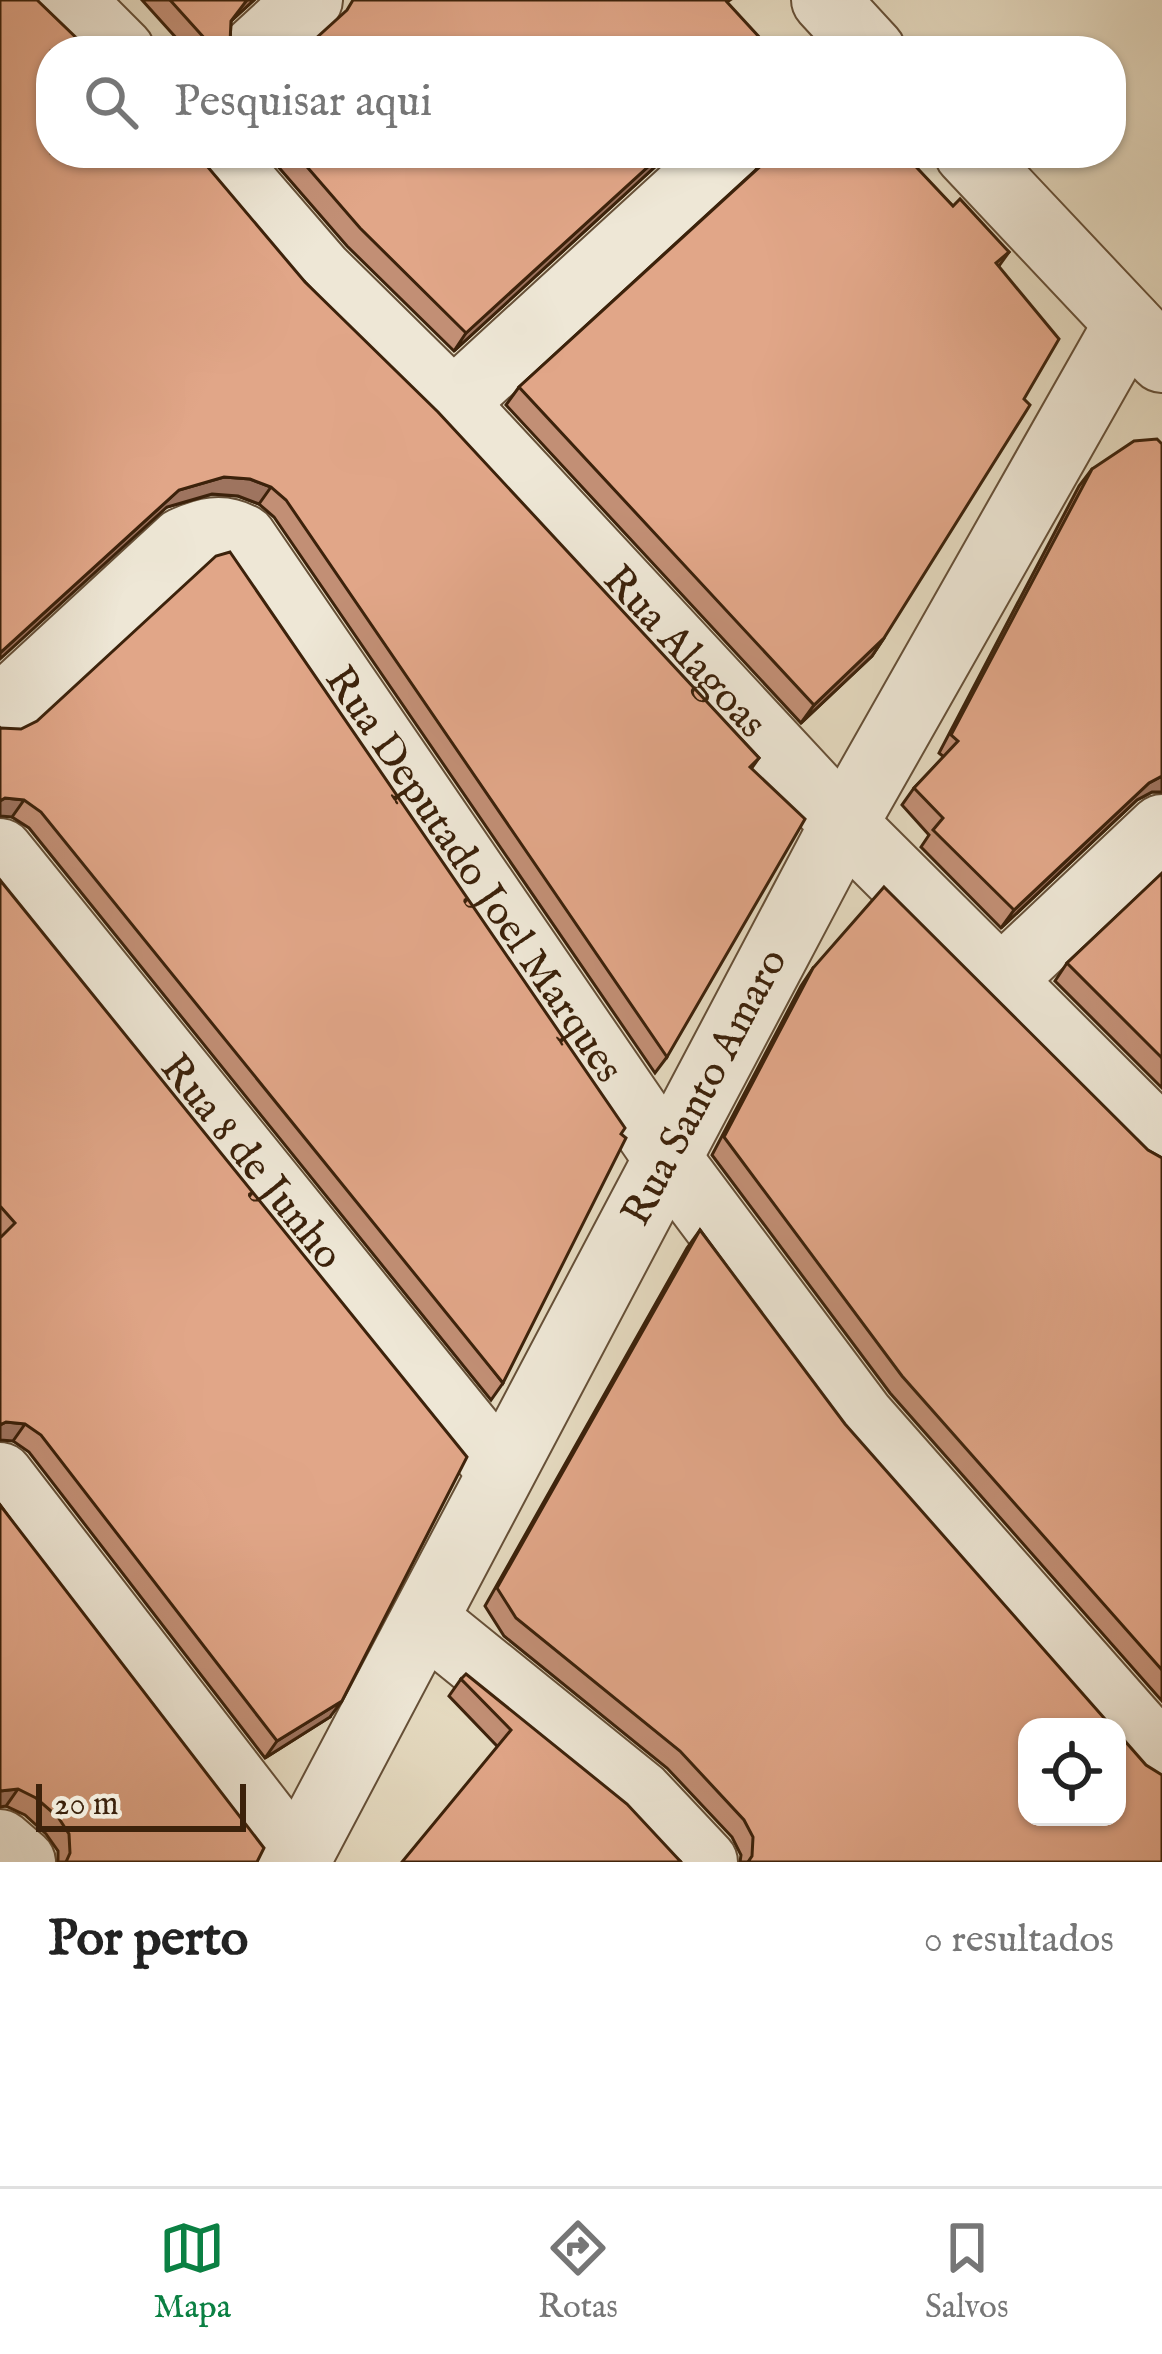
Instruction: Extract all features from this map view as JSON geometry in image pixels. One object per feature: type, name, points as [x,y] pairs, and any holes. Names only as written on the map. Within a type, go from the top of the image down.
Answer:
[{"type":"street","points":[[70,0],[106,36]]},
{"type":"street","points":[[270,36],[309,0]]},
{"type":"street","name":"Rua Alagoas","points":[[230,168],[320,272],[453,404],[844,824],[1162,1141]]},
{"type":"street","points":[[453,404],[710,168]]},
{"type":"street","points":[[982,168],[1145,341]]},
{"type":"street","name":"Rua Santo Amaro","points":[[297,1862],[844,824],[1145,341]]},
{"type":"street","name":"Rua Deputado Joel Marques","points":[[0,710],[184,541],[214,530],[229,530],[243,538],[668,1159],[861,1417],[1162,1758]]},
{"type":"street","points":[[1001,980],[1162,828]]},
{"type":"street","name":"Rua 8 de Junho","points":[[0,851],[500,1471]]},
{"type":"street","points":[[0,1476],[297,1862]]},
{"type":"street","points":[[426,1622],[640,1794],[704,1862]]},
{"type":"street","points":[[0,1843],[22,1862]]},
{"type":"building","points":[[0,0],[37,0],[74,36],[36,36],[36,168],[209,168],[305,282],[438,412],[759,758],[750,767],[805,819],[667,1057],[286,500],[271,487],[224,477],[179,490],[0,653]]},
{"type":"building","points":[[170,0],[247,0],[231,21],[230,36],[202,36]]},
{"type":"building","points":[[353,0],[730,0],[727,2],[758,36],[318,36]]},
{"type":"building","points":[[308,168],[647,168],[466,333],[360,228]]},
{"type":"building","points":[[759,168],[917,168],[953,206],[960,199],[1009,252],[996,263],[1059,339],[1024,399],[1030,405],[884,638],[814,705],[519,387]]},
{"type":"building","points":[[1157,439],[1162,444],[1162,776],[1014,910],[933,830],[943,818],[914,788],[958,741],[951,735],[1092,469],[1134,441]]},
{"type":"building","points":[[230,552],[625,1128],[621,1134],[626,1138],[503,1383],[41,812],[24,800],[0,801],[0,728],[21,729],[37,721],[216,556]]},
{"type":"building","points":[[1162,873],[1162,1058],[1067,963]]},
{"type":"building","points":[[0,880],[467,1457],[342,1701],[277,1741],[41,1435],[25,1424],[0,1425],[0,1238],[15,1223],[0,1206]]},
{"type":"building","points":[[884,887],[1148,1150],[1162,1158],[1162,1670],[902,1376],[724,1137],[813,968]]},
{"type":"building","points":[[700,1230],[845,1424],[1104,1718],[1018,1718],[1018,1826],[1126,1826],[1126,1742],[1162,1775],[1162,1862],[748,1862],[753,1837],[744,1820],[680,1751],[516,1618],[497,1588]]},
{"type":"building","points":[[0,1505],[264,1848],[257,1862],[66,1862],[69,1834],[58,1817],[18,1789],[0,1791]]},
{"type":"building","points":[[466,1674],[627,1804],[681,1862],[402,1862],[511,1730],[461,1679]]}]
